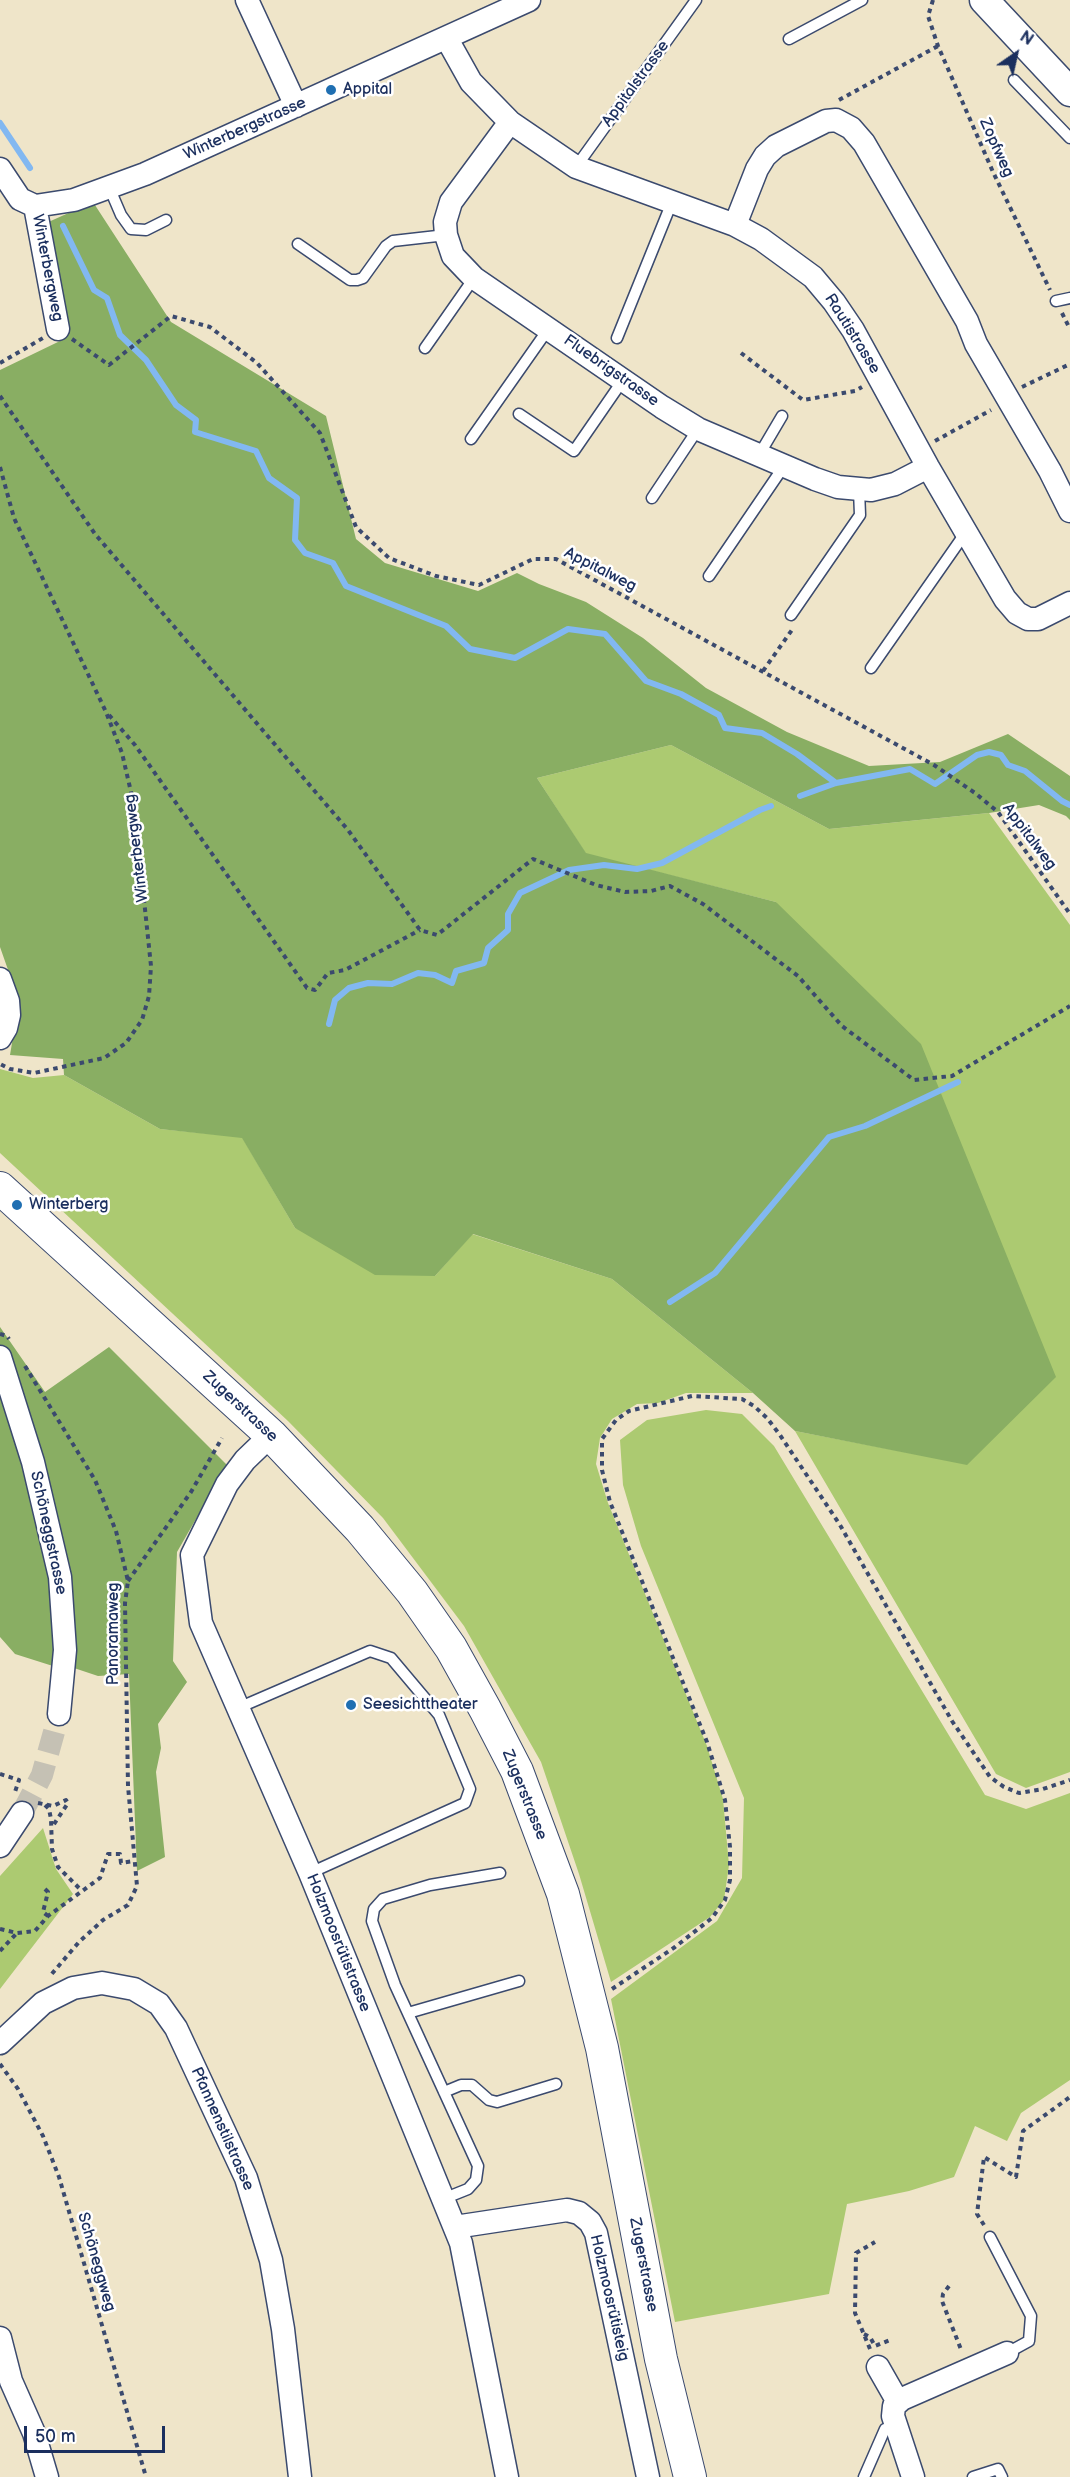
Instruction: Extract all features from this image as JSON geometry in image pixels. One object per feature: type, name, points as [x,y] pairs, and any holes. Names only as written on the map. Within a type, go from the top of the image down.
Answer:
[{"type":"main road","name":"Zugerstrasse","points":[[0,1188],[271,1435],[360,1529],[412,1592],[451,1648],[517,1771],[563,1894],[590,1998],[602,2048],[661,2359],[690,2477]]},
{"type":"street","points":[[247,0],[296,106]]},
{"type":"street","name":"Winterbergstrasse","points":[[35,206],[74,200],[145,174],[530,0]]},
{"type":"street","points":[[984,0],[1070,92]]},
{"type":"street","points":[[447,39],[471,82],[510,122],[576,167],[735,225],[757,169],[765,156],[776,146],[818,124],[836,120],[852,128],[864,142],[967,321],[976,344],[1050,471],[1070,511]]},
{"type":"street","points":[[446,235],[445,222],[450,202],[510,122]]},
{"type":"street","points":[[0,169],[20,199],[35,206]]},
{"type":"street","name":"Winterbergweg","points":[[35,206],[58,329]]},
{"type":"street","name":"Rautistrasse","points":[[735,225],[761,239],[813,277],[853,330],[993,582],[1017,613],[1028,619],[1038,620],[1070,603]]},
{"type":"street","name":"Fluebrigstrasse","points":[[446,235],[453,256],[474,278],[698,429],[838,487],[859,490],[895,484],[928,467]]},
{"type":"street","points":[[0,979],[8,1000],[9,1015],[6,1028],[0,1038]]},
{"type":"street","name":"Schöneggstrasse","points":[[6,1351],[60,1577],[65,1650],[59,1714]]},
{"type":"street","name":"Holzmoosrütistrasse","points":[[271,1435],[245,1460],[227,1484],[192,1555],[201,1623],[310,1873],[461,2243],[507,2477]]},
{"type":"street","name":"Pfannenstilstrasse","points":[[0,2043],[43,2003],[73,1988],[102,1983],[134,1989],[159,2004],[176,2028],[246,2178],[271,2260],[283,2329],[300,2477]]},
{"type":"street","name":"Holzmoosrütisteig","points":[[454,2227],[567,2210],[579,2213],[590,2222],[596,2233],[648,2477]]},
{"type":"street","points":[[0,2338],[11,2381],[34,2433],[47,2477]]},
{"type":"street","points":[[914,2477],[893,2416],[894,2406],[898,2402],[1007,2353]]},
{"type":"street","points":[[878,2367],[898,2402]]},
{"type":"lane","name":"Appitalstrasse","points":[[576,167],[696,0]]},
{"type":"lane","points":[[789,39],[862,0]]},
{"type":"lane","points":[[1014,80],[1070,138]]},
{"type":"lane","points":[[109,187],[121,216],[131,229],[146,230],[166,220]]},
{"type":"lane","points":[[616,338],[672,202]]},
{"type":"lane","points":[[298,244],[350,280],[357,280],[363,278],[386,246],[393,241],[446,235]]},
{"type":"lane","points":[[425,348],[474,278]]},
{"type":"lane","points":[[1056,301],[1070,298]]},
{"type":"lane","points":[[471,439],[549,328]]},
{"type":"lane","points":[[519,414],[574,451],[623,380]]},
{"type":"lane","points":[[759,455],[783,416]]},
{"type":"lane","points":[[652,498],[698,429]]},
{"type":"lane","points":[[709,576],[784,466]]},
{"type":"lane","points":[[791,615],[860,515],[859,490]]},
{"type":"lane","points":[[871,668],[966,532]]},
{"type":"lane","points":[[238,1708],[370,1651],[391,1658],[439,1715],[470,1789],[465,1803],[310,1873]]},
{"type":"lane","points":[[443,2199],[468,2189],[476,2180],[478,2166],[395,1985],[372,1921],[374,1909],[383,1899],[430,1885],[500,1873]]},
{"type":"lane","points":[[408,2013],[519,1981]]},
{"type":"lane","points":[[444,2092],[461,2085],[472,2085],[489,2100],[496,2102],[555,2085]]},
{"type":"lane","points":[[990,2236],[1031,2316],[1029,2340],[1007,2353]]},
{"type":"lane","points":[[864,2477],[885,2429]]},
{"type":"lane","points":[[974,2477],[998,2469],[1002,2477]]},
{"type":"path","name":"Zopfweg","points":[[933,0],[928,16],[938,46],[993,172],[1056,301]]},
{"type":"path","points":[[836,120],[839,99],[938,46]]},
{"type":"path","name":"Appitalweg","points":[[58,329],[109,365],[171,316],[210,327],[256,363],[320,433],[356,527],[388,558],[436,576],[479,585],[533,559],[556,559],[953,778],[998,812],[1070,914]]},
{"type":"path","points":[[0,363],[58,329]]},
{"type":"path","points":[[741,353],[803,400],[855,391],[879,377]]},
{"type":"path","points":[[929,444],[1006,398],[1070,364]]},
{"type":"path","points":[[0,396],[95,534],[348,830],[420,930],[437,935],[533,859],[596,885],[625,892],[651,891],[670,886],[703,904],[798,976],[842,1026],[914,1080],[952,1076],[1070,1006]]},
{"type":"path","name":"Winterbergweg","points":[[0,467],[14,518],[106,712],[122,753],[134,805],[151,966],[149,996],[142,1020],[126,1043],[104,1058],[34,1073],[10,1069],[0,1064]]},
{"type":"path","points":[[106,712],[135,745],[307,988],[315,990],[328,973],[345,970],[420,930]]},
{"type":"path","points":[[0,1334],[7,1336],[6,1351]]},
{"type":"path","name":"Panoramaweg","points":[[25,1364],[95,1480],[116,1531],[128,1581],[125,1603],[128,1775],[137,1886],[128,1905],[103,1920],[55,1967],[41,1991],[43,2003]]},
{"type":"path","points":[[590,1998],[606,1993],[675,1947],[712,1918],[725,1900],[730,1880],[730,1847],[725,1800],[707,1742],[610,1502],[602,1470],[602,1439],[616,1420],[629,1411],[692,1396],[742,1398],[754,1406],[780,1435],[835,1516],[948,1713],[990,1777],[1004,1788],[1019,1793],[1043,1789],[1070,1780]]},
{"type":"path","points":[[128,1581],[191,1492],[222,1438]]},
{"type":"path","points":[[0,1774],[19,1780],[13,1794],[15,1819],[45,1805],[53,1806],[66,1800],[68,1803],[52,1827]]},
{"type":"path","points":[[45,1805],[52,1827],[52,1849],[58,1867],[81,1890]]},
{"type":"path","points":[[0,1929],[17,1933],[35,1931],[48,1916],[100,1878],[108,1854],[120,1854],[121,1863],[134,1861]]},
{"type":"path","points":[[45,1889],[48,1892],[43,1912],[48,1916]]},
{"type":"path","points":[[0,1951],[17,1933]]},
{"type":"path","name":"Schöneggweg","points":[[0,2064],[18,2089],[43,2136],[59,2177],[146,2477]]},
{"type":"path","points":[[990,2236],[978,2214],[984,2157],[1016,2177],[1023,2131],[1070,2097]]},
{"type":"path","points":[[875,2242],[856,2253],[855,2313],[878,2367]]},
{"type":"path","points":[[949,2286],[943,2294],[942,2301],[969,2370]]},
{"type":"path","points":[[863,2333],[870,2337],[875,2346],[890,2340]]},
{"type":"green space","points":[[93,202],[171,322],[326,416],[356,539],[385,563],[478,591],[517,573],[586,602],[643,638],[706,688],[787,732],[869,766],[940,762],[1008,734],[1070,776],[1070,820],[1066,816],[1039,805],[989,813],[829,829],[671,745],[537,778],[586,853],[776,902],[921,1044],[1056,1377],[967,1465],[795,1431],[753,1393],[612,1279],[473,1234],[435,1276],[375,1275],[295,1228],[242,1138],[160,1129],[64,1075],[63,1059],[10,1055],[19,1001],[0,947],[0,370],[60,341],[44,224]]},
{"type":"green space","points":[[671,745],[829,829],[989,813],[1070,925],[1070,1772],[1026,1788],[996,1774],[795,1431],[967,1464],[776,902],[586,854],[537,778]]},
{"type":"green space","points":[[0,1069],[33,1078],[64,1075],[160,1129],[242,1137],[295,1228],[435,1276],[472,1234],[612,1279],[753,1393],[686,1393],[658,1403],[637,1404],[612,1419],[600,1438],[596,1464],[608,1503],[707,1746],[723,1799],[729,1865],[724,1900],[710,1917],[611,1982],[579,1874],[541,1762],[464,1626],[383,1518],[288,1421],[0,1153]]},
{"type":"green space","points":[[0,1327],[45,1392],[109,1347],[227,1465],[177,1552],[173,1661],[187,1682],[158,1724],[161,1748],[156,1772],[165,1857],[137,1871],[129,1674],[98,1676],[71,1667],[56,1667],[15,1654],[0,1637]]},
{"type":"green space","points":[[706,1410],[742,1414],[774,1446],[985,1795],[1026,1809],[1070,1793],[1070,2080],[1021,2113],[1007,2141],[975,2126],[954,2177],[909,2191],[847,2204],[829,2294],[675,2322],[611,1999],[717,1921],[742,1878],[744,1798],[641,1546],[623,1485],[620,1440],[647,1420]]},
{"type":"green space","points":[[43,1828],[56,1869],[73,1894],[0,1989],[0,1876]]},
{"type":"waterway","points":[[0,123],[30,168]]},
{"type":"waterway","points":[[63,226],[94,290],[107,298],[120,335],[146,360],[176,405],[196,420],[195,432],[256,451],[269,478],[297,498],[295,540],[305,553],[333,563],[346,586],[446,626],[470,649],[515,658],[568,629],[605,634],[646,681],[681,694],[719,715],[725,728],[762,733],[797,754],[836,783]]},
{"type":"waterway","points":[[800,796],[836,783],[910,769],[935,784],[977,755],[989,752],[1001,755],[1008,765],[1025,771],[1070,805]]},
{"type":"waterway","points":[[329,1024],[335,1000],[349,988],[368,983],[392,984],[418,973],[435,975],[452,983],[456,971],[484,963],[488,948],[508,930],[508,914],[520,893],[569,870],[604,865],[637,869],[662,863],[771,806]]},
{"type":"waterway","points":[[670,1302],[715,1273],[829,1137],[865,1126],[958,1082]]},
{"type":"tunnel","points":[[22,1813],[42,1775],[59,1714]]},
{"type":"place","name":"Appital","points":[[331,90]]},
{"type":"place","name":"Winterberg","points":[[17,1205]]},
{"type":"place","name":"Seesichttheater","points":[[351,1705]]}]
